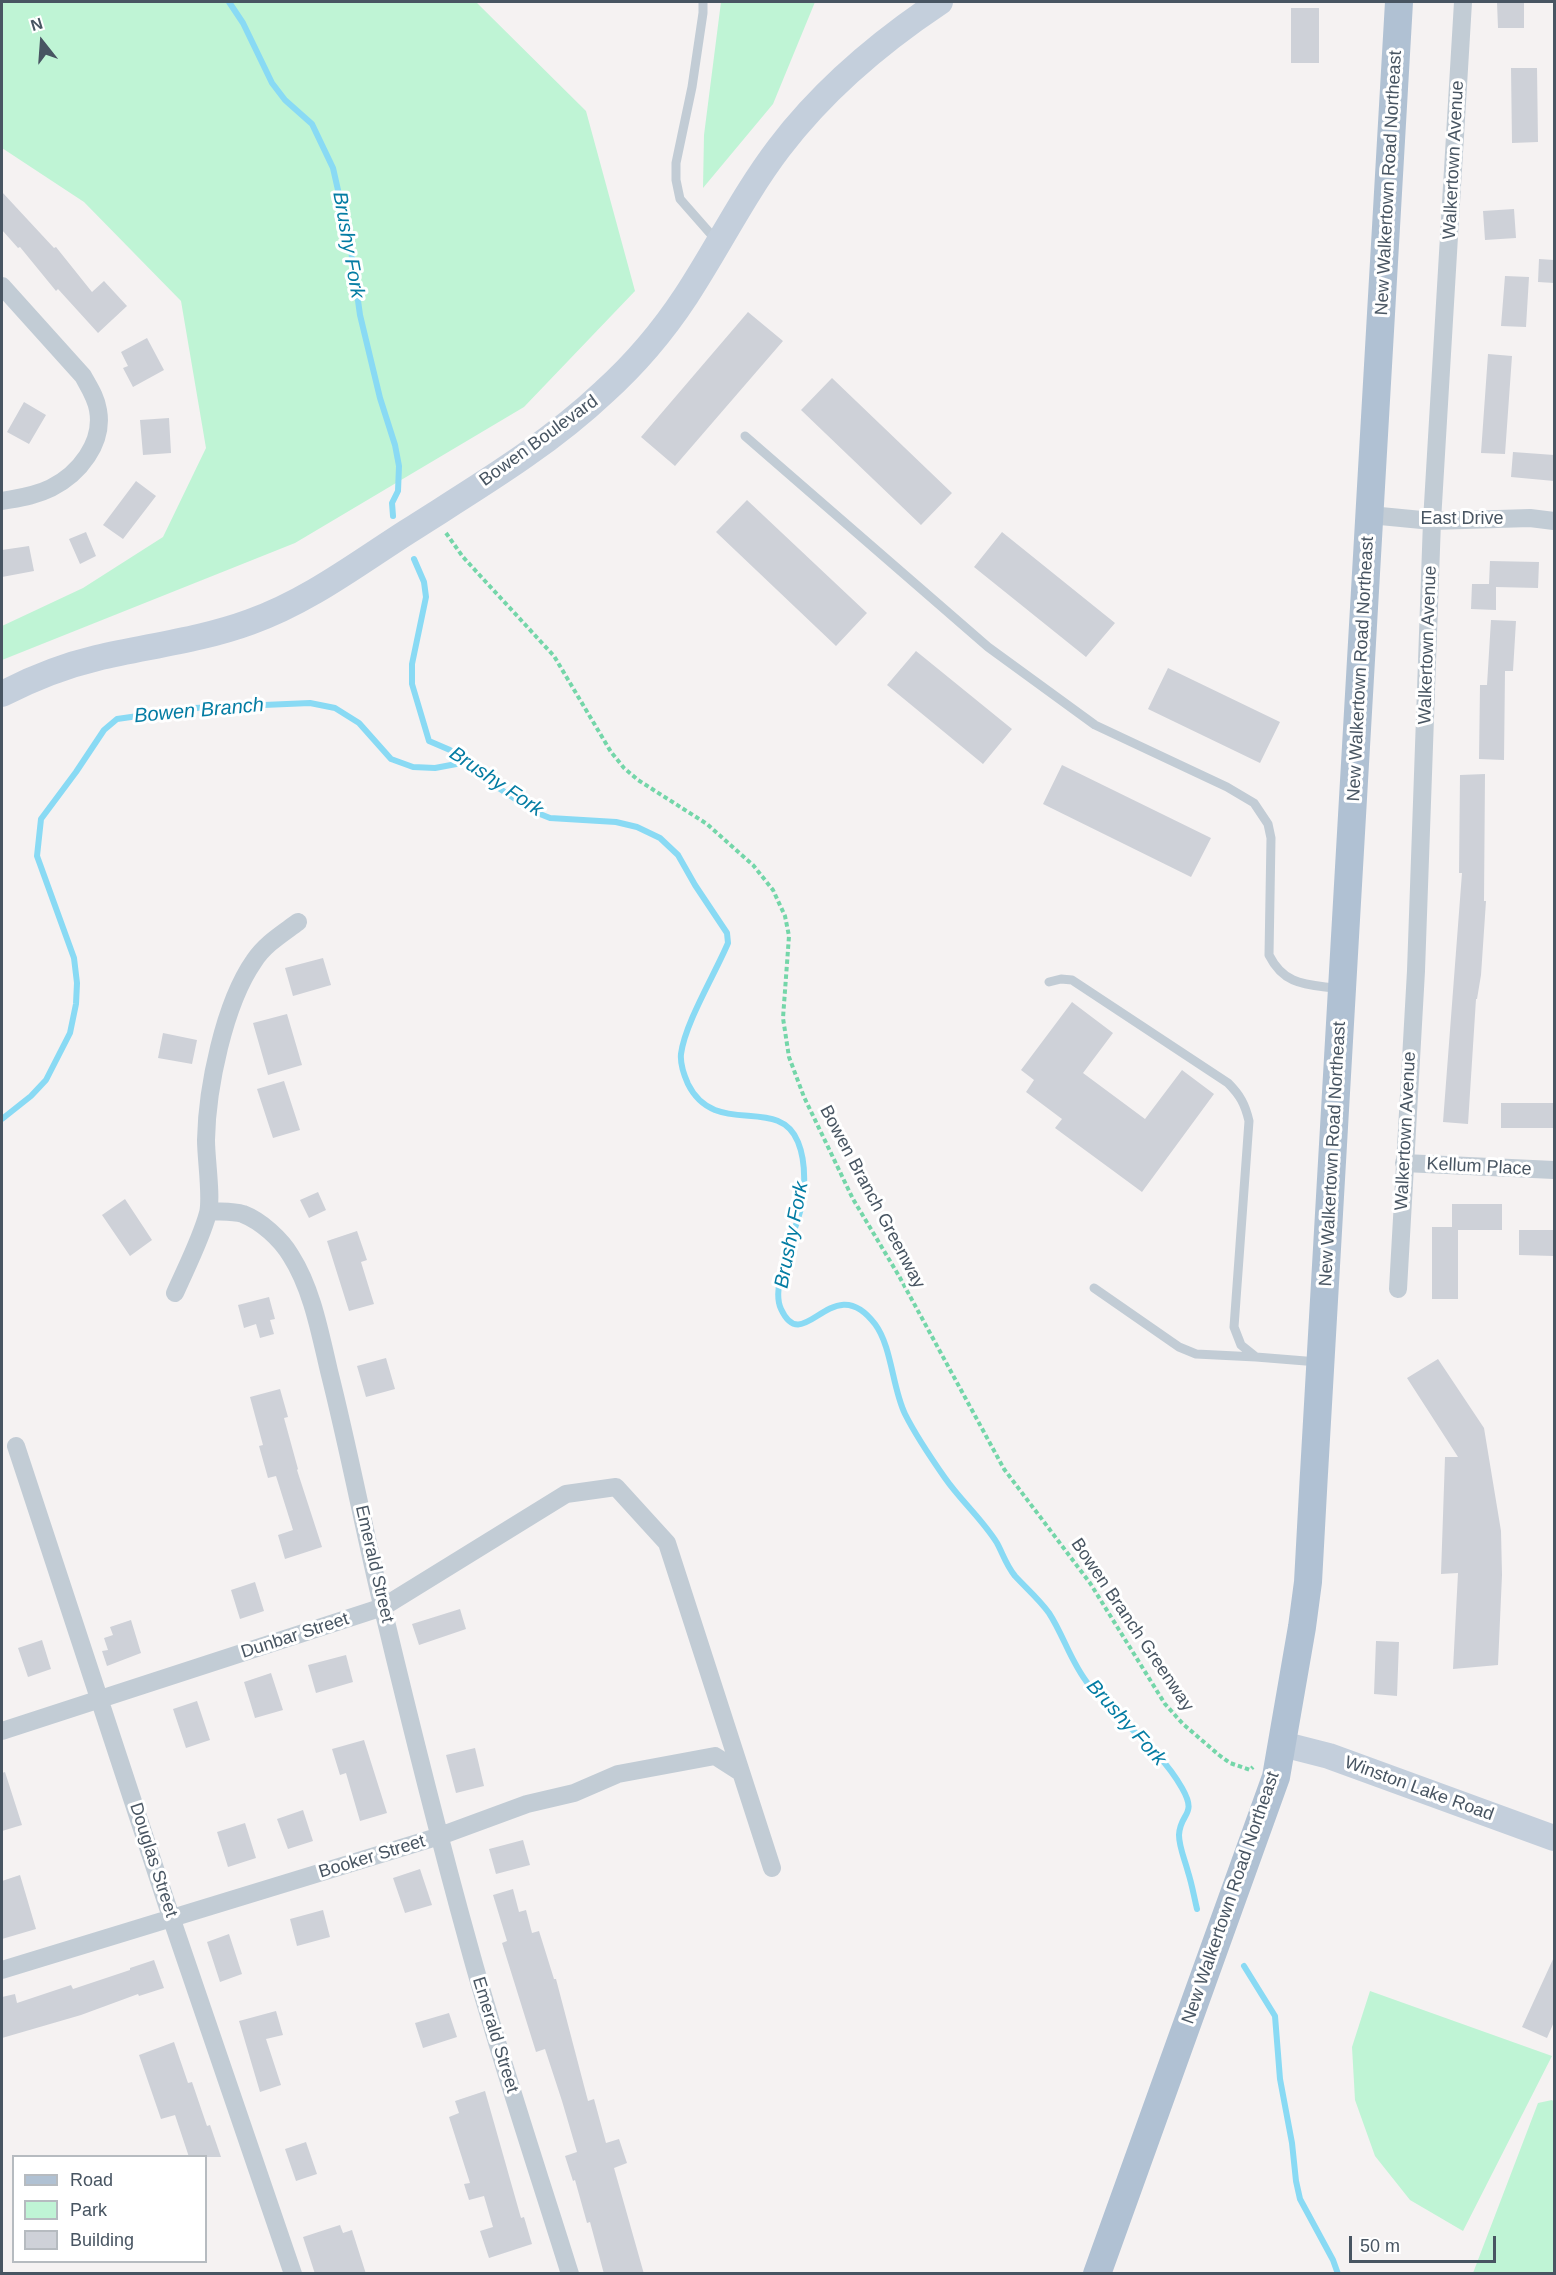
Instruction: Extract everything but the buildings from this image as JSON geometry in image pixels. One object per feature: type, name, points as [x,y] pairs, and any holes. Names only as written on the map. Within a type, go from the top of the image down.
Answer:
[{"type":"main road","name":"New Walkertown Road Northeast","points":[[1097,2274],[1276,1777],[1308,1582],[1399,2]]},
{"type":"street","name":"Bowen Boulevard","points":[[2,693],[59,668],[198,637],[253,621],[307,596],[555,434],[607,390],[659,332],[685,297],[752,186],[803,119],[856,66],[939,2]]},
{"type":"street","name":"Walkertown Avenue","points":[[1398,1289],[1416,971],[1432,521],[1463,2]]},
{"type":"street","points":[[2,286],[83,376],[93,392],[98,410],[99,427],[90,453],[66,480],[33,495],[2,501]]},
{"type":"street","name":"East Drive","points":[[1370,515],[1432,521],[1530,518],[1554,521]]},
{"type":"street","points":[[175,1293],[208,1211],[206,1140],[209,1104],[217,1060],[231,1008],[240,983],[254,960],[266,946],[298,922]]},
{"type":"street","name":"Kellum Place","points":[[1404,1163],[1554,1170]]},
{"type":"street","name":"Emerald Street","points":[[208,1211],[244,1215],[259,1224],[286,1249],[303,1280],[317,1322],[383,1607],[440,1836],[495,2035],[570,2274]]},
{"type":"street","name":"Douglas Street","points":[[16,1446],[171,1917],[293,2274]]},
{"type":"street","name":"Dunbar Street","points":[[2,1731],[383,1607],[566,1494],[616,1488],[667,1543],[740,1772]]},
{"type":"street","name":"Winston Lake Road","points":[[1282,1744],[1329,1756],[1554,1838]]},
{"type":"street","name":"Booker Street","points":[[2,1970],[440,1836],[527,1804],[574,1793],[618,1774],[715,1756],[740,1772]]},
{"type":"street","points":[[740,1772],[772,1868]]},
{"type":"lane","points":[[703,2],[692,87],[676,163],[676,180],[680,199],[718,243]]},
{"type":"lane","points":[[745,436],[988,647],[1055,697],[1095,725],[1227,787],[1254,803],[1268,824],[1270,838],[1269,955],[1276,969],[1289,980],[1342,990]]},
{"type":"lane","points":[[1049,982],[1061,979],[1072,980],[1228,1083],[1239,1094],[1246,1107],[1249,1121],[1234,1326],[1241,1345],[1256,1358]]},
{"type":"lane","points":[[1094,1288],[1179,1347],[1196,1354],[1321,1362]]},
{"type":"path","name":"Bowen Branch Greenway","points":[[434,515],[463,557],[554,656],[611,752],[624,768],[638,780],[707,824],[753,865],[773,890],[785,916],[789,936],[784,1006],[786,1042],[797,1083],[832,1156],[1004,1469],[1090,1583],[1165,1704],[1183,1724],[1219,1755],[1242,1768],[1250,1770],[1282,1744]]},
{"type":"green space","points":[[2,2],[476,2],[586,111],[635,291],[524,407],[295,543],[2,660],[2,626],[83,588],[163,537],[206,448],[181,301],[84,202],[2,148]]},
{"type":"green space","points":[[721,2],[815,2],[773,104],[703,188],[704,135]]},
{"type":"green space","points":[[1370,1991],[1552,2056],[1463,2231],[1410,2200],[1375,2156],[1355,2100],[1352,2047]]},
{"type":"green space","points":[[1552,2100],[1554,2102],[1554,2273],[1473,2273],[1538,2103]]},
{"type":"waterway","name":"Brushy Fork","points":[[229,2],[243,23],[272,83],[285,100],[312,124],[333,168],[350,243],[360,315],[399,466],[398,491],[392,503],[393,516]]},
{"type":"waterway","name":"Brushy Fork","points":[[414,559],[424,582],[426,597],[412,664],[412,684],[429,741],[450,750],[488,781],[535,812],[550,818],[616,822],[637,827],[660,838],[678,855],[727,933],[728,943],[688,1028],[681,1062],[688,1084],[700,1100],[714,1110],[777,1120],[789,1128],[798,1142],[804,1170],[803,1199],[779,1285],[778,1298],[781,1309],[790,1322],[799,1324],[810,1321],[832,1307],[845,1305],[860,1309],[875,1324],[889,1355],[897,1392],[905,1414],[929,1455],[951,1486],[991,1534],[1015,1576],[1049,1613],[1077,1668],[1089,1685],[1162,1760],[1173,1773],[1187,1797],[1188,1809],[1180,1828],[1179,1840],[1197,1909]]},
{"type":"waterway","name":"Bowen Branch","points":[[2,1119],[31,1096],[46,1080],[70,1033],[76,1004],[77,983],[74,958],[37,856],[41,819],[104,730],[117,719],[194,708],[310,703],[335,708],[359,723],[391,759],[413,767],[435,768],[467,762]]},
{"type":"waterway","name":"Brushy Fork","points":[[1244,1966],[1275,2016],[1280,2079],[1300,2199],[1333,2260],[1338,2274]]}]
